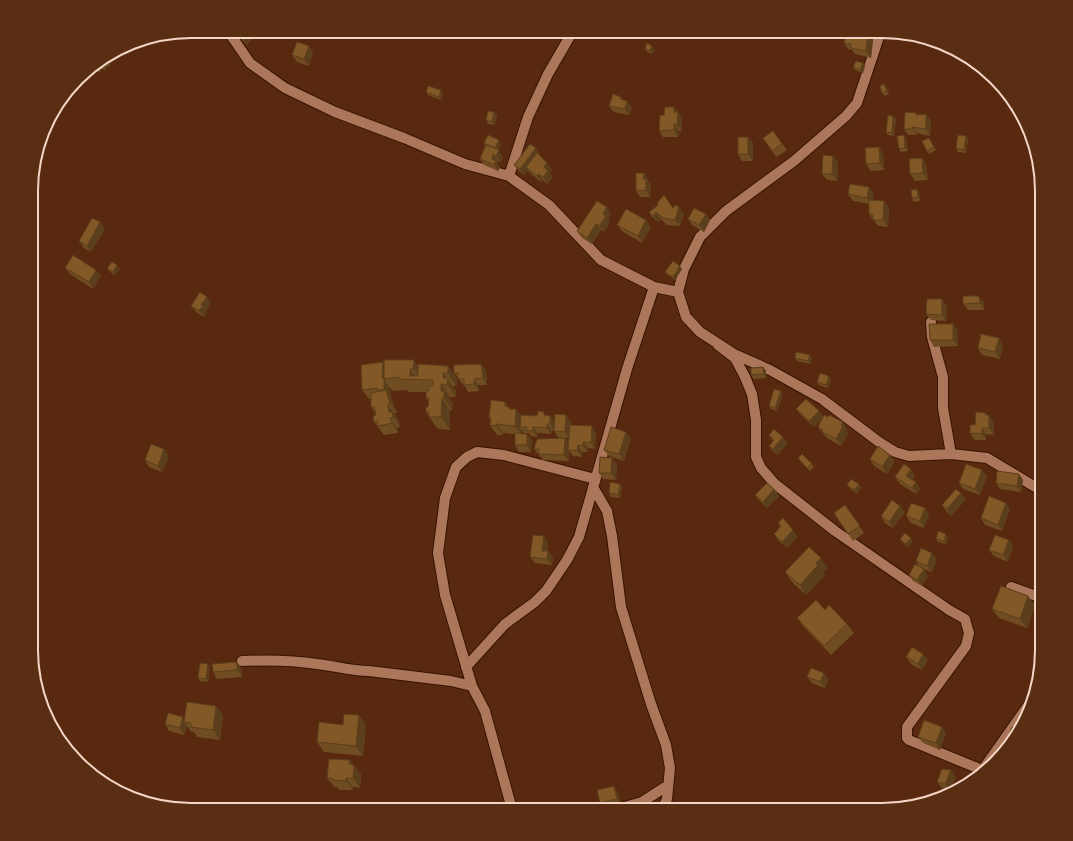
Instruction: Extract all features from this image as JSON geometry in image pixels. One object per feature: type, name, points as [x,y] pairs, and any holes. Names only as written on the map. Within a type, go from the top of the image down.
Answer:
[{"type":"street","points":[[233,38],[250,63],[285,88],[362,123],[404,138],[465,164],[509,176],[549,205],[601,260],[654,287],[678,292]]},
{"type":"street","points":[[509,176],[528,117],[548,74],[570,38]]},
{"type":"street","points":[[879,38],[857,103],[846,116],[794,161],[726,212],[700,237],[684,269],[678,292],[690,321],[700,332],[735,358],[745,376],[752,394],[756,420],[756,457],[761,468],[775,484],[835,531],[949,610],[965,619],[969,632],[966,646],[907,727],[907,738],[979,768]]},
{"type":"street","points":[[466,667],[505,624],[535,602],[546,591],[567,560],[578,537],[625,375],[654,287]]},
{"type":"street","points":[[931,322],[932,337],[943,377],[943,408],[951,454]]},
{"type":"street","points":[[718,345],[770,370],[822,399],[879,442],[895,452],[909,456],[951,454],[987,458],[1035,487]]},
{"type":"street","points":[[510,803],[485,711],[472,686],[445,595],[438,553],[445,498],[456,467],[467,457],[477,452],[504,455],[594,483],[607,511],[612,536],[621,607],[651,704],[666,745],[670,768],[667,786],[667,799],[665,803]]},
{"type":"street","points":[[1011,586],[1035,595]]},
{"type":"street","points":[[242,662],[282,659],[356,671],[369,670],[451,681],[472,686]]},
{"type":"street","points":[[993,755],[1018,719]]},
{"type":"street","points":[[638,803],[667,786]]},
{"type":"building","points":[[845,38],[867,38],[866,51],[851,48],[851,44],[844,43]]},
{"type":"building","points":[[297,42],[309,46],[304,59],[292,55]]},
{"type":"building","points":[[647,43],[652,46],[650,51],[645,49]]},
{"type":"building","points":[[856,61],[863,63],[860,70],[853,67]]},
{"type":"building","points":[[884,84],[887,91],[882,93],[880,86]]},
{"type":"building","points":[[428,86],[441,90],[439,97],[426,92]]},
{"type":"building","points":[[613,94],[621,97],[620,99],[627,101],[625,109],[609,106]]},
{"type":"building","points":[[665,107],[674,107],[674,112],[678,112],[677,125],[674,124],[674,130],[659,131],[660,115],[664,115]]},
{"type":"building","points":[[488,111],[494,112],[492,122],[486,120]]},
{"type":"building","points":[[905,112],[916,113],[916,115],[926,114],[926,129],[912,127],[912,129],[904,129]]},
{"type":"building","points":[[888,115],[893,116],[892,133],[886,132]]},
{"type":"building","points":[[773,131],[782,144],[772,151],[763,138]]},
{"type":"building","points":[[488,135],[499,140],[495,148],[484,143]]},
{"type":"building","points":[[904,135],[905,148],[899,149],[897,136]]},
{"type":"building","points":[[958,135],[966,136],[964,150],[956,148]]},
{"type":"building","points":[[738,137],[748,137],[748,154],[738,154]]},
{"type":"building","points":[[929,138],[934,147],[927,151],[922,141]]},
{"type":"building","points":[[530,144],[536,148],[520,169],[514,165]]},
{"type":"building","points":[[486,145],[499,150],[496,156],[493,154],[492,159],[496,161],[494,165],[480,159]]},
{"type":"building","points":[[879,147],[880,163],[866,164],[865,148]]},
{"type":"building","points":[[537,153],[547,163],[544,167],[548,171],[543,177],[538,174],[537,176],[526,167]]},
{"type":"building","points":[[823,155],[833,156],[832,174],[822,174]]},
{"type":"building","points":[[922,158],[923,173],[910,174],[909,159]]},
{"type":"building","points":[[636,173],[644,173],[643,179],[646,179],[646,191],[636,190]]},
{"type":"building","points":[[850,184],[869,187],[867,198],[848,194]]},
{"type":"building","points":[[917,189],[918,197],[912,198],[911,190]]},
{"type":"building","points":[[664,195],[673,208],[676,205],[679,207],[675,220],[663,218],[656,212],[653,216],[649,212],[657,206],[658,202]]},
{"type":"building","points":[[869,200],[884,201],[883,220],[873,220],[873,214],[869,214]]},
{"type":"building","points":[[597,201],[607,207],[603,214],[606,216],[599,226],[596,224],[587,238],[577,231]]},
{"type":"building","points":[[694,208],[706,214],[699,225],[688,219]]},
{"type":"building","points":[[626,209],[646,220],[638,236],[617,225]]},
{"type":"building","points":[[92,218],[100,222],[87,246],[79,241]]},
{"type":"building","points":[[73,255],[96,270],[89,282],[65,268]]},
{"type":"building","points":[[673,261],[680,266],[673,277],[665,272]]},
{"type":"building","points":[[112,262],[117,265],[113,272],[107,268]]},
{"type":"building","points":[[200,292],[207,297],[201,305],[203,306],[199,311],[191,306]]},
{"type":"building","points":[[963,296],[979,296],[980,303],[963,304]]},
{"type":"building","points":[[927,299],[942,299],[942,315],[926,314]]},
{"type":"building","points":[[929,324],[953,324],[953,340],[930,340]]},
{"type":"building","points":[[981,334],[999,338],[995,352],[978,348]]},
{"type":"building","points":[[796,352],[810,355],[808,361],[795,358]]},
{"type":"building","points":[[384,360],[414,360],[413,369],[410,369],[410,376],[418,376],[418,364],[448,366],[448,373],[443,373],[443,378],[448,378],[447,385],[441,384],[441,391],[444,391],[444,398],[442,398],[441,417],[429,417],[429,412],[426,412],[429,398],[426,398],[426,391],[429,391],[429,386],[433,386],[433,380],[399,379],[399,377],[384,379]]},
{"type":"building","points":[[383,362],[382,378],[384,378],[384,390],[377,390],[377,388],[362,390],[361,365]]},
{"type":"building","points":[[481,364],[483,378],[474,379],[474,384],[464,385],[464,379],[458,379],[458,373],[454,373],[454,365]]},
{"type":"building","points":[[763,367],[764,374],[751,375],[751,368]]},
{"type":"building","points":[[820,373],[829,376],[826,385],[817,382]]},
{"type":"building","points":[[774,389],[781,391],[775,408],[769,406]]},
{"type":"building","points":[[386,390],[390,403],[388,404],[389,412],[392,412],[393,417],[390,418],[392,423],[378,426],[377,421],[374,422],[373,416],[376,415],[374,407],[371,407],[371,393]]},
{"type":"building","points":[[806,399],[819,411],[809,421],[796,409]]},
{"type":"building","points":[[491,400],[505,402],[505,406],[509,407],[509,409],[516,409],[515,426],[496,424],[496,426],[490,425],[491,418],[489,418]]},
{"type":"building","points":[[538,411],[544,412],[544,415],[550,416],[550,424],[547,424],[547,428],[533,427],[533,431],[526,430],[527,427],[520,427],[521,415],[537,416]]},
{"type":"building","points":[[976,412],[986,413],[985,415],[989,415],[989,428],[982,428],[982,434],[970,433],[970,425],[975,425]]},
{"type":"building","points":[[555,414],[566,415],[565,432],[554,431]]},
{"type":"building","points":[[824,415],[828,417],[829,415],[843,422],[841,425],[843,426],[836,439],[822,432],[823,430],[818,427]]},
{"type":"building","points":[[570,425],[592,426],[591,443],[583,442],[583,446],[578,445],[577,450],[568,450]]},
{"type":"building","points":[[611,427],[626,432],[619,454],[604,450]]},
{"type":"building","points":[[774,429],[783,437],[773,449],[769,446],[774,440],[769,435]]},
{"type":"building","points":[[515,433],[527,434],[527,445],[515,445]]},
{"type":"building","points":[[565,438],[564,455],[538,454],[539,449],[534,449],[537,439]]},
{"type":"building","points":[[151,444],[164,449],[158,466],[145,460]]},
{"type":"building","points":[[878,446],[890,455],[882,467],[870,459]]},
{"type":"building","points":[[802,454],[812,464],[807,468],[798,458]]},
{"type":"building","points":[[600,457],[612,458],[611,473],[599,473]]},
{"type":"building","points":[[904,464],[911,469],[906,476],[916,482],[912,488],[895,477]]},
{"type":"building","points":[[966,464],[982,470],[975,489],[959,483]]},
{"type":"building","points":[[997,471],[1019,474],[1017,486],[996,483]]},
{"type":"building","points":[[851,479],[859,484],[854,490],[847,485]]},
{"type":"building","points":[[610,482],[620,484],[618,495],[609,493]]},
{"type":"building","points":[[767,483],[774,489],[763,502],[755,495]]},
{"type":"building","points":[[956,489],[961,493],[947,509],[942,505]]},
{"type":"building","points":[[989,496],[1006,503],[998,525],[981,518]]},
{"type":"building","points":[[892,500],[900,506],[889,522],[881,516]]},
{"type":"building","points":[[911,503],[925,508],[920,521],[906,516]]},
{"type":"building","points":[[845,505],[860,526],[848,534],[834,513]]},
{"type":"building","points":[[783,518],[793,530],[782,542],[774,534],[781,526],[778,523]]},
{"type":"building","points":[[938,531],[946,534],[944,541],[936,539]]},
{"type":"building","points":[[905,533],[911,538],[906,544],[900,539]]},
{"type":"building","points":[[533,535],[544,536],[542,551],[548,551],[547,559],[530,557]]},
{"type":"building","points":[[995,535],[1009,540],[1003,555],[989,550]]},
{"type":"building","points":[[809,547],[821,558],[816,563],[818,565],[800,585],[785,572]]},
{"type":"building","points":[[921,548],[932,553],[927,566],[916,561]]},
{"type":"building","points":[[915,564],[924,569],[917,580],[909,575]]},
{"type":"building","points":[[1001,586],[1028,596],[1020,619],[992,609]]},
{"type":"building","points":[[816,600],[825,610],[829,605],[847,624],[824,646],[797,618]]},
{"type":"building","points":[[912,647],[923,654],[918,664],[906,657]]},
{"type":"building","points":[[237,662],[237,670],[213,672],[212,664]]},
{"type":"building","points":[[200,663],[208,664],[206,679],[198,678]]},
{"type":"building","points":[[811,668],[824,673],[820,682],[807,677]]},
{"type":"building","points":[[187,702],[216,706],[213,730],[191,727],[191,723],[184,722]]},
{"type":"building","points":[[168,713],[183,717],[180,728],[165,724]]},
{"type":"building","points":[[344,714],[359,715],[356,746],[317,742],[319,722],[343,725]]},
{"type":"building","points":[[924,720],[942,727],[936,743],[918,737]]},
{"type":"building","points":[[329,759],[350,760],[349,764],[354,765],[353,778],[346,778],[346,781],[327,778]]},
{"type":"building","points":[[942,769],[951,770],[945,784],[937,782]]},
{"type":"building","points":[[614,786],[617,799],[600,803],[597,790]]}]
